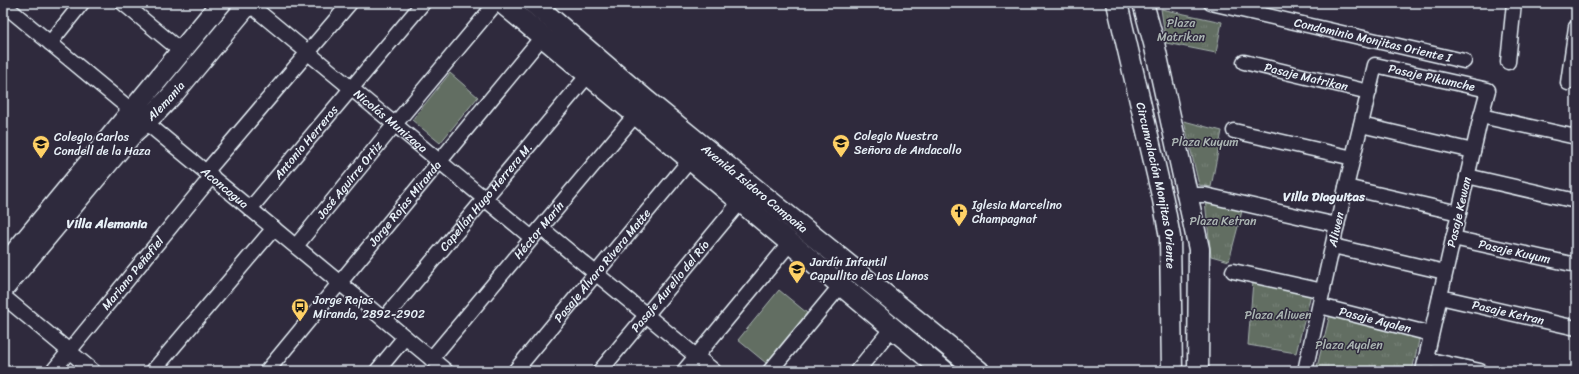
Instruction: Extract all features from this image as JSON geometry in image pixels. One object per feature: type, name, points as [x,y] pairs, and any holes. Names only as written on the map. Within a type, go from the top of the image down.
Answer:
[{"type":"street","points":[[50,43],[82,3]]},
{"type":"street","points":[[123,3],[181,52]]},
{"type":"street","name":"Alemania","points":[[3,267],[139,116],[181,52],[221,3]]},
{"type":"street","name":"Alemania","points":[[3,289],[133,133],[139,116],[174,94],[249,3]]},
{"type":"street","name":"Nicolás Munizaga","points":[[249,3],[485,199],[596,273],[714,371]]},
{"type":"street","name":"Mariano Peñafiel","points":[[53,371],[70,352],[209,174],[350,3]]},
{"type":"street","name":"Antonio Herreros","points":[[250,209],[423,3]]},
{"type":"street","name":"José Aguirre Ortiz","points":[[296,246],[394,124],[496,3]]},
{"type":"street","name":"Avenida Isidoro Campaña","points":[[502,3],[588,75],[641,108],[979,371]]},
{"type":"street","name":"Avenida Isidoro Campaña","points":[[533,3],[641,108],[690,160],[944,371]]},
{"type":"street","name":"Circunvalación Monjitas Oriente","points":[[1117,3],[1163,200],[1170,237],[1172,371]]},
{"type":"street","points":[[1143,3],[1154,43],[1199,249],[1198,371]]},
{"type":"street","name":"Condominio Monjitas Oriente I","points":[[1211,3],[1464,61]]},
{"type":"street","points":[[1508,62],[1514,3]]},
{"type":"street","name":"Aconcagua","points":[[3,4],[446,371]]},
{"type":"street","points":[[1568,83],[1576,27]]},
{"type":"street","name":"Jorge Rojas Miranda","points":[[267,371],[542,36]]},
{"type":"street","name":"Pasaje Matrikan","points":[[1244,62],[1369,92]]},
{"type":"street","name":"Aliwen","points":[[1305,371],[1337,225],[1376,65]]},
{"type":"street","name":"Pasaje Pikumche","points":[[1376,65],[1488,90]]},
{"type":"street","name":"Capellán Hugo Herrera M.","points":[[384,319],[588,75]]},
{"type":"street","name":"Pasaje Kewan","points":[[1424,365],[1488,90]]},
{"type":"street","name":"Héctor Marín","points":[[431,359],[641,108]]},
{"type":"street","points":[[1481,116],[1576,137]]},
{"type":"street","points":[[1361,125],[1473,151]]},
{"type":"street","points":[[1234,130],[1353,158]]},
{"type":"street","name":"Pasaje Álvaro Rivera Matte","points":[[515,371],[690,160]]},
{"type":"street","points":[[1467,176],[1576,201]]},
{"type":"street","points":[[1346,187],[1459,213]]},
{"type":"street","points":[[1188,195],[1205,195],[1337,225]]},
{"type":"street","name":"Pasaje Aurelio del Río","points":[[600,371],[740,202]]},
{"type":"street","points":[[153,371],[274,228]]},
{"type":"street","name":"Pasaje Kuyum","points":[[1453,238],[1576,265]]},
{"type":"street","points":[[684,371],[790,243]]},
{"type":"street","points":[[1333,246],[1445,272]]},
{"type":"street","points":[[1233,271],[1323,291]]},
{"type":"street","points":[[770,371],[841,285]]},
{"type":"street","points":[[3,296],[93,371]]},
{"type":"street","name":"Pasaje Ketran","points":[[1440,297],[1576,328]]},
{"type":"street","name":"Pasaje Ayalen","points":[[1320,306],[1431,334]]},
{"type":"street","points":[[857,371],[892,328]]},
{"type":"street","points":[[377,371],[405,337]]},
{"type":"street","points":[[1424,365],[1480,371]]},
{"type":"green space","name":"Plaza Matrikan","points":[[1161,9],[1222,22],[1216,53],[1166,43]]},
{"type":"green space","points":[[450,73],[478,97],[440,143],[412,120]]},
{"type":"green space","name":"Plaza Kuyum","points":[[1184,121],[1222,131],[1211,187],[1199,185]]},
{"type":"green space","name":"Plaza Ketran","points":[[1205,201],[1242,211],[1229,261],[1211,256]]},
{"type":"green space","name":"Plaza Aliwen","points":[[1253,281],[1311,294],[1296,353],[1248,345]]},
{"type":"green space","points":[[779,290],[807,313],[766,363],[738,340]]},
{"type":"green space","name":"Plaza Ayalen","points":[[1330,314],[1420,336],[1412,371],[1316,371]]},
{"type":"place","name":"Colegio Nuestra Señora de Andacollo","points":[[841,158]]},
{"type":"place","name":"Colegio Carlos Condell de la Haza","points":[[41,159]]},
{"type":"place","name":"Iglesia Marcelino Champagnat","points":[[959,227]]},
{"type":"place","name":"Jardín Infantil Capullito de Los Llanos","points":[[797,284]]},
{"type":"place","name":"Jorge Rojas Miranda, 2892-2902","points":[[300,322]]},
{"type":"district","name":"Villa Diaguitas","points":[[1324,196]]},
{"type":"district","name":"Villa Alemania","points":[[107,223]]}]
